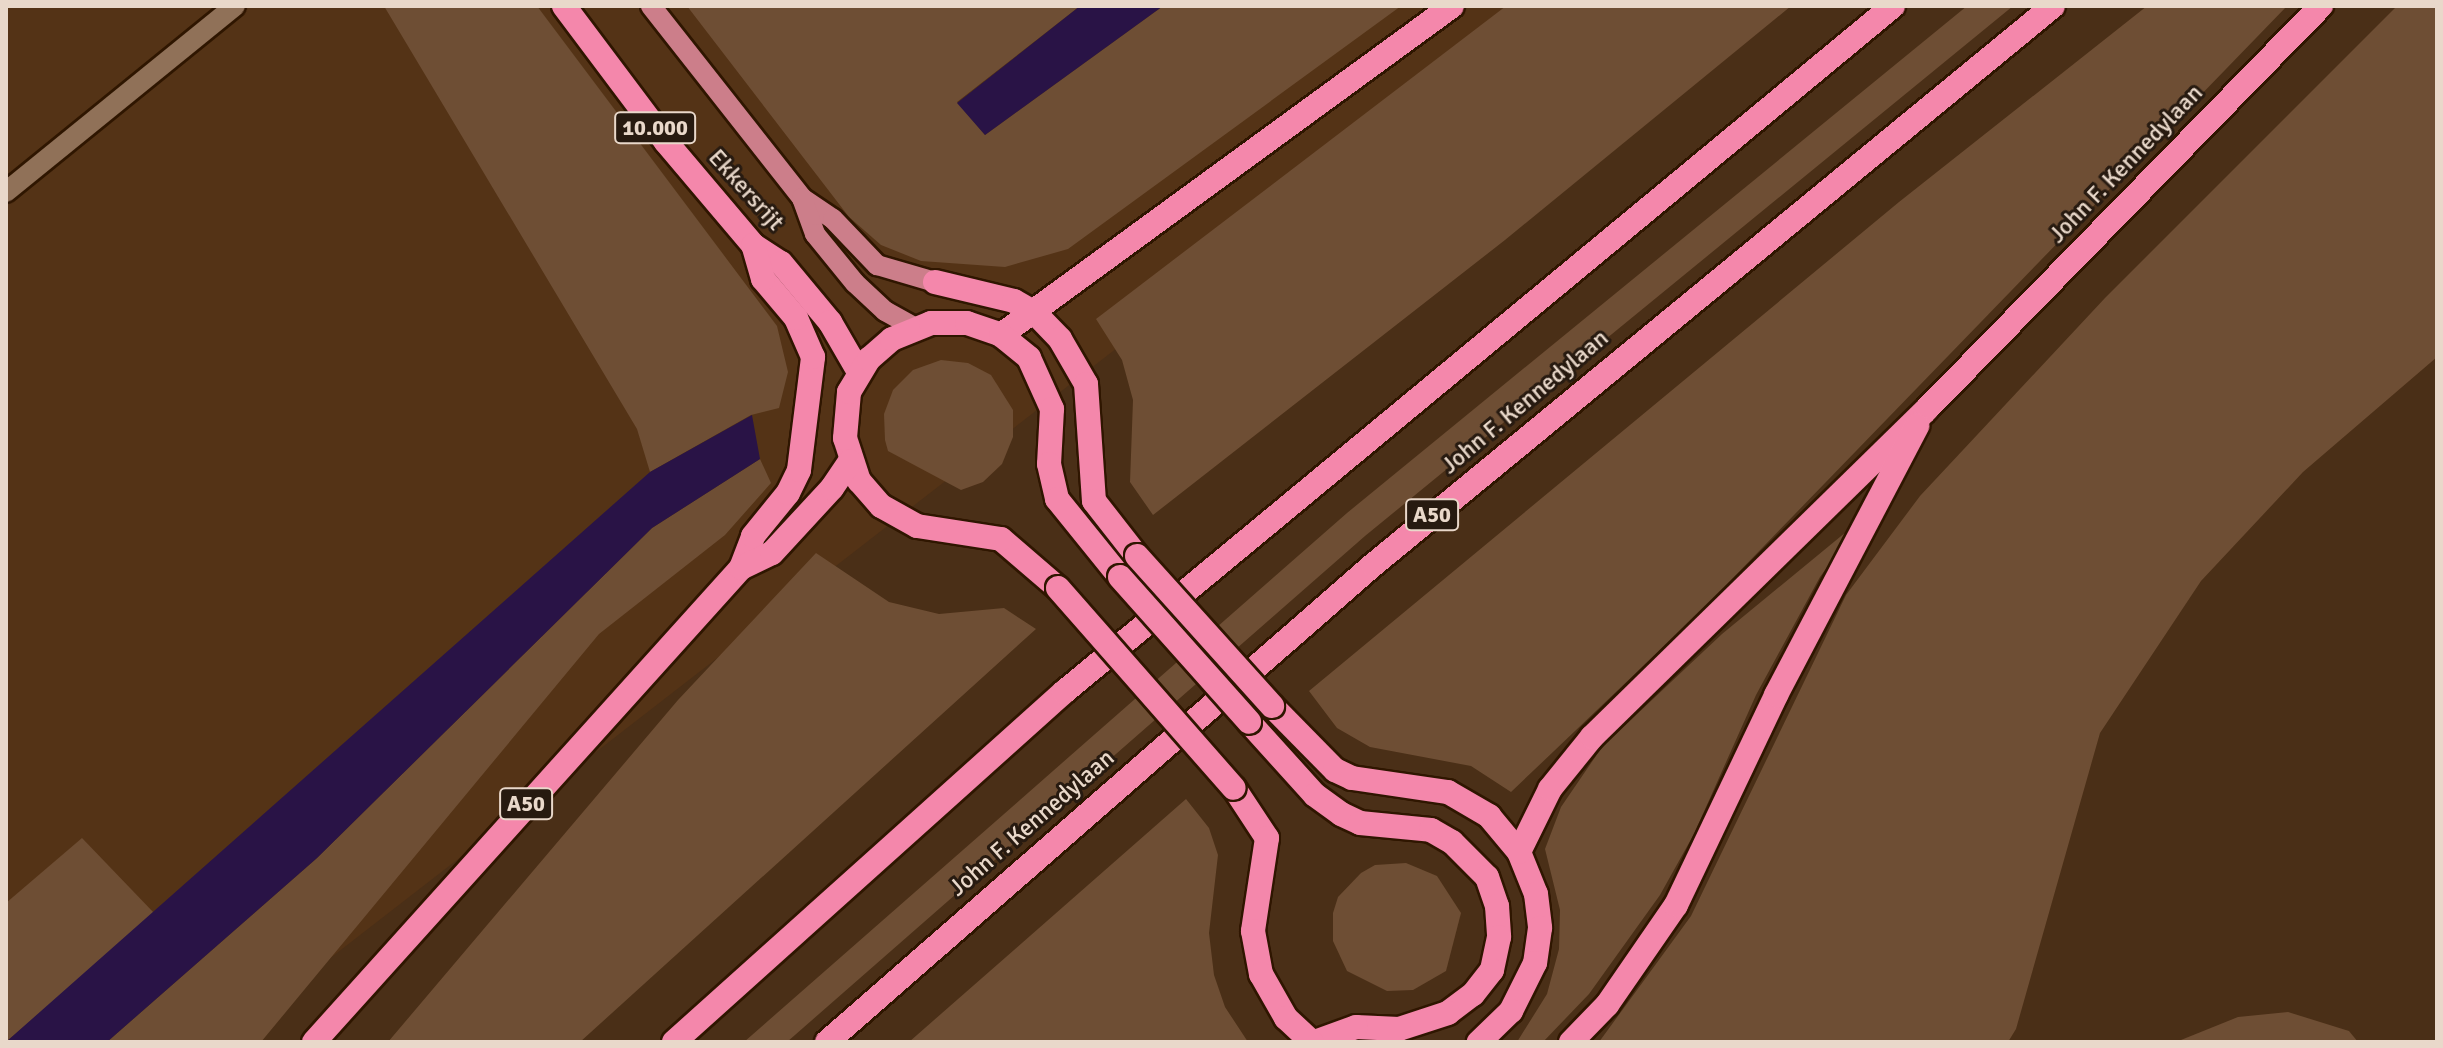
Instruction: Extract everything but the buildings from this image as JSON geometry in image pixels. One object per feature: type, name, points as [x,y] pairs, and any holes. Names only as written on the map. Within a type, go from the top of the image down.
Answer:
[{"type":"highway","name":"Ekkersrijt","points":[[564,6],[666,142],[753,245],[781,263],[830,322],[859,372]]},
{"type":"highway","points":[[1001,335],[1452,6]]},
{"type":"highway","points":[[674,1042],[1076,682],[1893,6]]},
{"type":"highway","name":"John F. Kennedylaan","points":[[827,1042],[1373,565],[2053,6]]},
{"type":"highway","name":"John F. Kennedylaan","points":[[1519,852],[1550,789],[1592,737],[1926,410],[2321,6]]},
{"type":"highway","name":"A50","points":[[314,1042],[741,568],[753,536],[788,493],[799,470],[813,357],[796,318],[763,279],[753,245]]},
{"type":"highway","points":[[935,282],[989,291],[1035,313],[1060,339],[1086,384],[1092,491],[1119,535],[1296,733],[1335,770],[1352,778],[1421,785],[1472,804],[1519,852],[1536,894],[1540,928],[1535,963],[1511,1011],[1479,1042]]},
{"type":"highway","points":[[967,323],[1001,335],[1029,358],[1046,387],[1052,409],[1054,488],[1069,519],[1275,751],[1341,814],[1360,823],[1431,830],[1452,842],[1487,877],[1497,906],[1499,937],[1492,970],[1461,1004],[1424,1024],[1399,1029],[1356,1027],[1314,1042],[1286,1018],[1261,974],[1253,931],[1267,838],[1234,788],[1058,588],[1001,539],[938,531],[898,518],[869,495],[850,461],[844,414],[859,372],[881,347],[914,327],[967,323]]},
{"type":"highway","points":[[1571,1042],[1607,1005],[1676,905],[1776,695],[1869,526],[1926,410]]},
{"type":"highway","name":"A50","points":[[741,568],[772,553],[832,488],[850,461]]},
{"type":"main road","name":"Ekkersrijt","points":[[651,6],[802,198],[833,219],[877,265],[916,280],[935,282]]},
{"type":"main road","name":"Ekkersrijt","points":[[802,198],[815,234],[855,283],[885,311],[914,327]]},
{"type":"street","points":[[6,192],[235,6]]},
{"type":"shaded area","points":[[6,6],[1558,6],[222,1042],[6,1042]]},
{"type":"shaded area","points":[[384,6],[537,6],[777,326],[788,372],[779,408],[751,415],[650,472],[637,429]]},
{"type":"shaded area","points":[[687,6],[1080,6],[957,102],[985,135],[1163,6],[1401,6],[1068,249],[1005,267],[921,261],[881,245],[849,217]]},
{"type":"shaded area","points":[[1080,6],[1163,6],[985,135],[957,103]]},
{"type":"shaded area","points":[[1506,6],[1791,6],[1505,240],[1153,515],[1130,482],[1133,400],[1122,360],[1096,319]]},
{"type":"shaded area","points":[[1967,6],[2013,6],[1365,536],[787,1042],[744,1042],[1347,513]]},
{"type":"shaded area","points":[[2147,6],[2287,6],[1703,609],[1511,792],[1471,766],[1370,747],[1337,728],[1309,691],[1899,202]]},
{"type":"shaded area","points":[[2397,6],[2437,6],[2437,357],[2303,472],[2201,581],[2100,733],[2016,1029],[2008,1042],[1599,1042],[1691,916],[1846,595],[1920,496],[2105,298]]},
{"type":"shaded area","points":[[941,360],[968,363],[991,375],[1013,410],[1013,437],[1002,464],[983,482],[961,490],[888,451],[885,440],[884,414],[893,390],[913,370]]},
{"type":"shaded area","points":[[752,415],[760,459],[652,528],[317,858],[107,1042],[6,1042],[650,472]]},
{"type":"shaded area","points":[[760,459],[771,483],[725,535],[599,634],[261,1042],[107,1042],[317,858],[652,528]]},
{"type":"shaded area","points":[[1863,518],[1820,577],[1756,695],[1694,834],[1660,895],[1589,994],[1543,1042],[1517,1042],[1547,994],[1559,949],[1560,910],[1545,849],[1561,807],[1602,747],[1722,634]]},
{"type":"shaded area","points":[[816,553],[889,602],[939,614],[1004,608],[1036,629],[580,1042],[388,1042],[678,700]]},
{"type":"shaded area","points":[[1186,799],[1209,828],[1218,855],[1209,933],[1214,975],[1225,1007],[1248,1042],[909,1042]]},
{"type":"shaded area","points":[[82,838],[155,914],[6,1042],[6,903]]},
{"type":"shaded area","points":[[1406,863],[1437,876],[1461,913],[1446,971],[1413,990],[1387,991],[1347,971],[1333,941],[1333,913],[1338,897],[1361,873],[1375,865]]},
{"type":"shaded area","points":[[2288,1012],[2349,1031],[2358,1042],[2176,1042],[2238,1017]]}]
